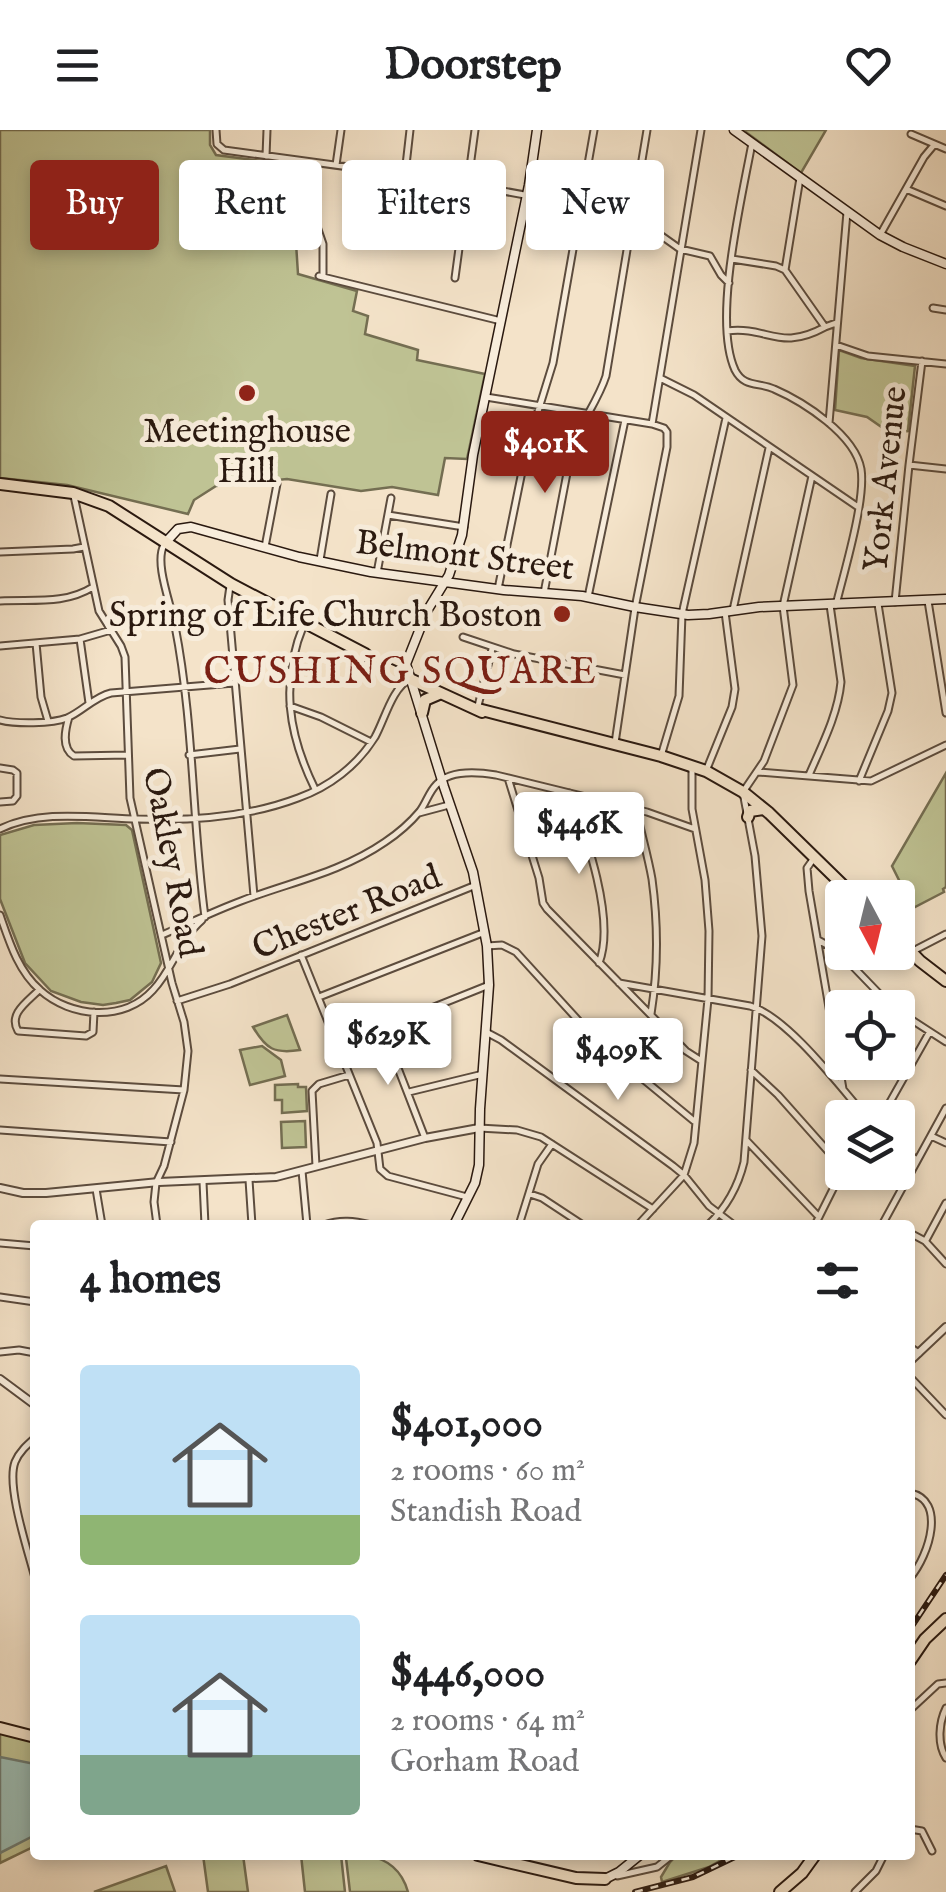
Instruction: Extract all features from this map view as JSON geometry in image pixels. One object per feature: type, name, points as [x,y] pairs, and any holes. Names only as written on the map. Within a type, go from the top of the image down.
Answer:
[{"type":"main road","points":[[532,160],[537,130]]},
{"type":"main road","points":[[734,130],[880,235],[946,264]]},
{"type":"main road","points":[[456,1220],[480,1165],[489,985],[487,946],[476,885],[406,666],[428,607],[444,583],[464,527],[472,464],[526,201]]},
{"type":"main road","points":[[0,484],[74,493],[109,506],[303,626],[478,709],[706,771],[764,809],[837,880]]},
{"type":"main road","name":"Belmont Street","points":[[166,542],[174,531],[187,526],[319,562],[378,573],[588,597],[682,614],[946,600]]},
{"type":"main road","points":[[422,712],[426,698],[442,694]]},
{"type":"main road","points":[[748,817],[752,810],[764,809]]},
{"type":"main road","points":[[915,956],[946,981]]},
{"type":"main road","points":[[915,1654],[946,1619]]},
{"type":"main road","points":[[0,1725],[30,1733]]},
{"type":"main road","points":[[499,1860],[576,1878],[604,1879],[634,1860]]},
{"type":"main road","points":[[523,1860],[604,1879]]},
{"type":"main road","points":[[780,1892],[811,1860]]},
{"type":"main road","points":[[604,1879],[606,1892]]},
{"type":"street","points":[[216,130],[219,146],[224,150],[295,160]]},
{"type":"street","points":[[266,156],[268,130]]},
{"type":"street","points":[[336,165],[340,130]]},
{"type":"street","points":[[407,160],[410,130]]},
{"type":"street","points":[[471,160],[475,130]]},
{"type":"street","points":[[589,160],[594,130]]},
{"type":"street","points":[[642,160],[648,130]]},
{"type":"street","points":[[652,424],[701,130]]},
{"type":"street","points":[[912,134],[946,149]]},
{"type":"street","points":[[752,143],[732,260],[727,331],[730,353],[738,376],[754,386],[774,389],[829,423],[844,437],[858,458],[862,482],[833,605],[840,691],[809,776]]},
{"type":"street","points":[[880,235],[934,144]]},
{"type":"street","points":[[322,163],[342,166]]},
{"type":"street","points":[[785,270],[800,178]]},
{"type":"street","points":[[906,188],[946,206]]},
{"type":"street","points":[[829,423],[847,212]]},
{"type":"street","points":[[664,236],[680,249],[710,256],[730,283]]},
{"type":"street","points":[[322,250],[321,276],[500,321]]},
{"type":"street","points":[[455,278],[459,250]]},
{"type":"street","points":[[498,589],[526,447],[553,363],[573,250]]},
{"type":"street","points":[[544,593],[572,447],[606,376],[626,250]]},
{"type":"street","points":[[732,260],[785,270],[825,327]]},
{"type":"street","points":[[933,308],[946,310]]},
{"type":"street","points":[[727,331],[744,330],[787,339],[808,336],[836,323]]},
{"type":"street","points":[[836,344],[868,356],[946,364]]},
{"type":"street","name":"York Avenue","points":[[896,603],[920,361]]},
{"type":"street","points":[[658,378],[694,395],[858,507]]},
{"type":"street","points":[[486,397],[652,424],[664,428],[668,437],[635,607],[615,744]]},
{"type":"street","points":[[661,756],[680,689],[682,614],[726,418]]},
{"type":"street","points":[[588,597],[624,420]]},
{"type":"street","points":[[706,771],[736,689],[729,611],[769,448]]},
{"type":"street","points":[[909,464],[946,469]]},
{"type":"street","points":[[714,1220],[729,1202],[742,1174],[758,1008],[762,936],[743,792],[758,772],[792,684],[783,606],[812,476]]},
{"type":"street","points":[[265,547],[276,484]]},
{"type":"street","name":"Oakley Road","points":[[74,493],[99,611],[125,657],[130,798],[188,1051],[184,1090],[156,1183]]},
{"type":"street","points":[[319,562],[331,494]]},
{"type":"street","points":[[378,573],[391,498]]},
{"type":"street","points":[[388,515],[464,527]]},
{"type":"street","points":[[166,542],[159,558],[175,623],[184,687],[206,917]]},
{"type":"street","points":[[0,552],[84,547]]},
{"type":"street","points":[[231,584],[228,600],[234,683],[254,896]]},
{"type":"street","points":[[0,602],[60,600],[94,587]]},
{"type":"street","points":[[928,601],[946,713]]},
{"type":"street","points":[[859,781],[892,701],[878,604]]},
{"type":"street","points":[[303,626],[291,660],[290,706],[299,748],[316,790]]},
{"type":"street","points":[[0,646],[80,639],[111,630]]},
{"type":"street","points":[[463,636],[514,654],[625,676]]},
{"type":"street","points":[[80,639],[89,703]]},
{"type":"street","points":[[36,643],[41,697],[48,721]]},
{"type":"street","points":[[478,709],[492,648]]},
{"type":"street","points":[[0,829],[41,818],[195,818],[283,804],[316,790],[347,770],[371,742],[400,687],[410,679]]},
{"type":"street","points":[[0,720],[48,721],[69,717],[102,695],[234,683]]},
{"type":"street","points":[[290,706],[371,742]]},
{"type":"street","points":[[69,717],[69,753],[128,754]]},
{"type":"street","points":[[758,772],[859,781],[876,779],[946,745]]},
{"type":"street","points":[[189,754],[240,750]]},
{"type":"street","points":[[643,1220],[684,1175],[692,1158],[708,999],[707,903],[695,829],[693,766]]},
{"type":"street","points":[[0,768],[17,773],[18,792],[13,801],[0,802]]},
{"type":"street","points":[[162,935],[254,896],[351,862],[390,839],[416,815],[435,786],[456,775],[480,773],[508,778],[695,829]]},
{"type":"street","points":[[508,778],[540,878],[546,910],[700,1060]]},
{"type":"street","points":[[570,793],[598,882],[604,938],[599,963]]},
{"type":"street","points":[[416,815],[449,805]]},
{"type":"street","points":[[636,810],[655,907],[655,990],[651,1015]]},
{"type":"street","points":[[814,858],[806,868],[828,990]]},
{"type":"street","name":"Chester Road","points":[[177,1001],[230,984],[476,885]]},
{"type":"street","points":[[0,915],[14,953],[39,990],[57,1002],[94,1012],[133,1006],[151,993],[183,940],[206,917]]},
{"type":"street","points":[[319,997],[485,932]]},
{"type":"street","points":[[915,950],[946,934]]},
{"type":"street","points":[[818,940],[838,952],[876,990]]},
{"type":"street","points":[[487,946],[502,946],[516,952],[598,1042],[695,1122]]},
{"type":"street","points":[[301,955],[377,1143],[380,1169],[388,1176],[468,1197]]},
{"type":"street","points":[[618,983],[758,1008],[778,1022],[852,1100]]},
{"type":"street","points":[[338,1045],[489,985]]},
{"type":"street","points":[[39,990],[16,1014],[18,1031],[86,1036],[93,1032],[94,1012]]},
{"type":"street","points":[[915,1024],[946,1042]]},
{"type":"street","points":[[382,1027],[425,1138]]},
{"type":"street","points":[[486,1032],[684,1175],[709,1206],[726,1220]]},
{"type":"street","points":[[915,1055],[928,1033]]},
{"type":"street","points":[[752,1070],[825,1149]]},
{"type":"street","points":[[409,1092],[484,1074]]},
{"type":"street","points":[[316,1167],[312,1091],[319,1084],[349,1075]]},
{"type":"street","points":[[0,1079],[184,1090]]},
{"type":"street","points":[[843,1080],[844,1091]]},
{"type":"street","points":[[884,1220],[946,1108]]},
{"type":"street","points":[[0,1188],[35,1194],[156,1183],[249,1180],[302,1172],[425,1138],[479,1128],[532,1133],[652,1210]]},
{"type":"street","points":[[0,1130],[171,1142]]},
{"type":"street","points":[[930,1136],[946,1143]]},
{"type":"street","points":[[746,1140],[819,1216]]},
{"type":"street","points":[[521,1220],[538,1164],[552,1144]]},
{"type":"street","points":[[302,1172],[307,1220]]},
{"type":"street","points":[[249,1180],[252,1220]]},
{"type":"street","points":[[203,1182],[206,1220]]},
{"type":"street","points":[[156,1183],[157,1220]]},
{"type":"street","points":[[96,1188],[101,1220]]},
{"type":"street","points":[[817,1220],[832,1190]]},
{"type":"street","points":[[530,1194],[575,1220]]},
{"type":"street","points":[[925,1240],[946,1203]]},
{"type":"street","points":[[915,1235],[925,1240],[946,1264]]},
{"type":"street","points":[[0,1242],[30,1245]]},
{"type":"street","points":[[0,1297],[30,1301]]},
{"type":"street","points":[[915,1357],[946,1328]]},
{"type":"street","points":[[915,1350],[919,1353]]},
{"type":"street","points":[[0,1352],[30,1353]]},
{"type":"street","points":[[0,1378],[30,1401]]},
{"type":"street","points":[[915,1382],[946,1415]]},
{"type":"street","points":[[30,1442],[16,1460],[12,1478],[30,1558]]},
{"type":"street","points":[[915,1495],[938,1509]]},
{"type":"street","points":[[915,1571],[938,1538]]},
{"type":"street","points":[[915,1705],[938,1684],[946,1683]]},
{"type":"street","points":[[946,1708],[940,1742],[946,1758]]},
{"type":"street","points":[[915,1830],[922,1831],[932,1851]]},
{"type":"street","points":[[604,1879],[656,1868],[665,1860]]},
{"type":"street","points":[[856,1892],[882,1860]]},
{"type":"green space","points":[[0,130],[210,130],[210,145],[216,155],[254,160],[179,160],[179,250],[296,250],[298,274],[357,291],[353,311],[368,316],[365,334],[418,350],[417,360],[485,374],[467,459],[445,458],[438,495],[392,487],[361,491],[287,479],[216,486],[194,500],[188,514],[67,485],[0,478]]},
{"type":"green space","points":[[743,130],[826,130],[801,173]]},
{"type":"green space","points":[[839,350],[861,358],[915,366],[908,431],[890,433],[867,417],[835,410]]},
{"type":"green space","points":[[946,773],[944,892],[915,907],[915,880],[899,880],[892,866]]},
{"type":"green space","points":[[34,825],[126,825],[132,830],[161,963],[152,982],[130,1000],[103,1005],[51,991],[25,963],[0,899],[0,835]]},
{"type":"green space","points":[[287,1015],[300,1050],[272,1048],[253,1027]]},
{"type":"green space","points":[[262,1046],[281,1060],[285,1076],[250,1085],[240,1050]]},
{"type":"green space","points":[[275,1085],[306,1087],[307,1111],[282,1113],[282,1100],[275,1100]]},
{"type":"green space","points":[[305,1121],[306,1147],[282,1148],[281,1122]]},
{"type":"green space","points":[[0,1733],[30,1741],[30,1848],[0,1863]]},
{"type":"green space","points":[[204,1860],[244,1860],[248,1892],[208,1892]]},
{"type":"green space","points":[[302,1860],[342,1860],[345,1892],[305,1892]]},
{"type":"green space","points":[[346,1860],[382,1860],[402,1878],[408,1892],[350,1892]]},
{"type":"green space","points":[[672,1860],[721,1860],[662,1882]]},
{"type":"green space","points":[[166,1866],[175,1892],[94,1892]]},
{"type":"water","points":[[0,1757],[30,1763],[30,1838],[0,1853]]},
{"type":"railway","points":[[915,1622],[946,1575]]},
{"type":"railway","points":[[635,1892],[693,1877],[729,1860]]},
{"type":"place","name":"Meetinghouse Hill","points":[[247,393]]},
{"type":"place","name":"Spring of Life Church Boston","points":[[562,614]]},
{"type":"district","name":"CUSHING SQUARE","points":[[401,670]]}]
